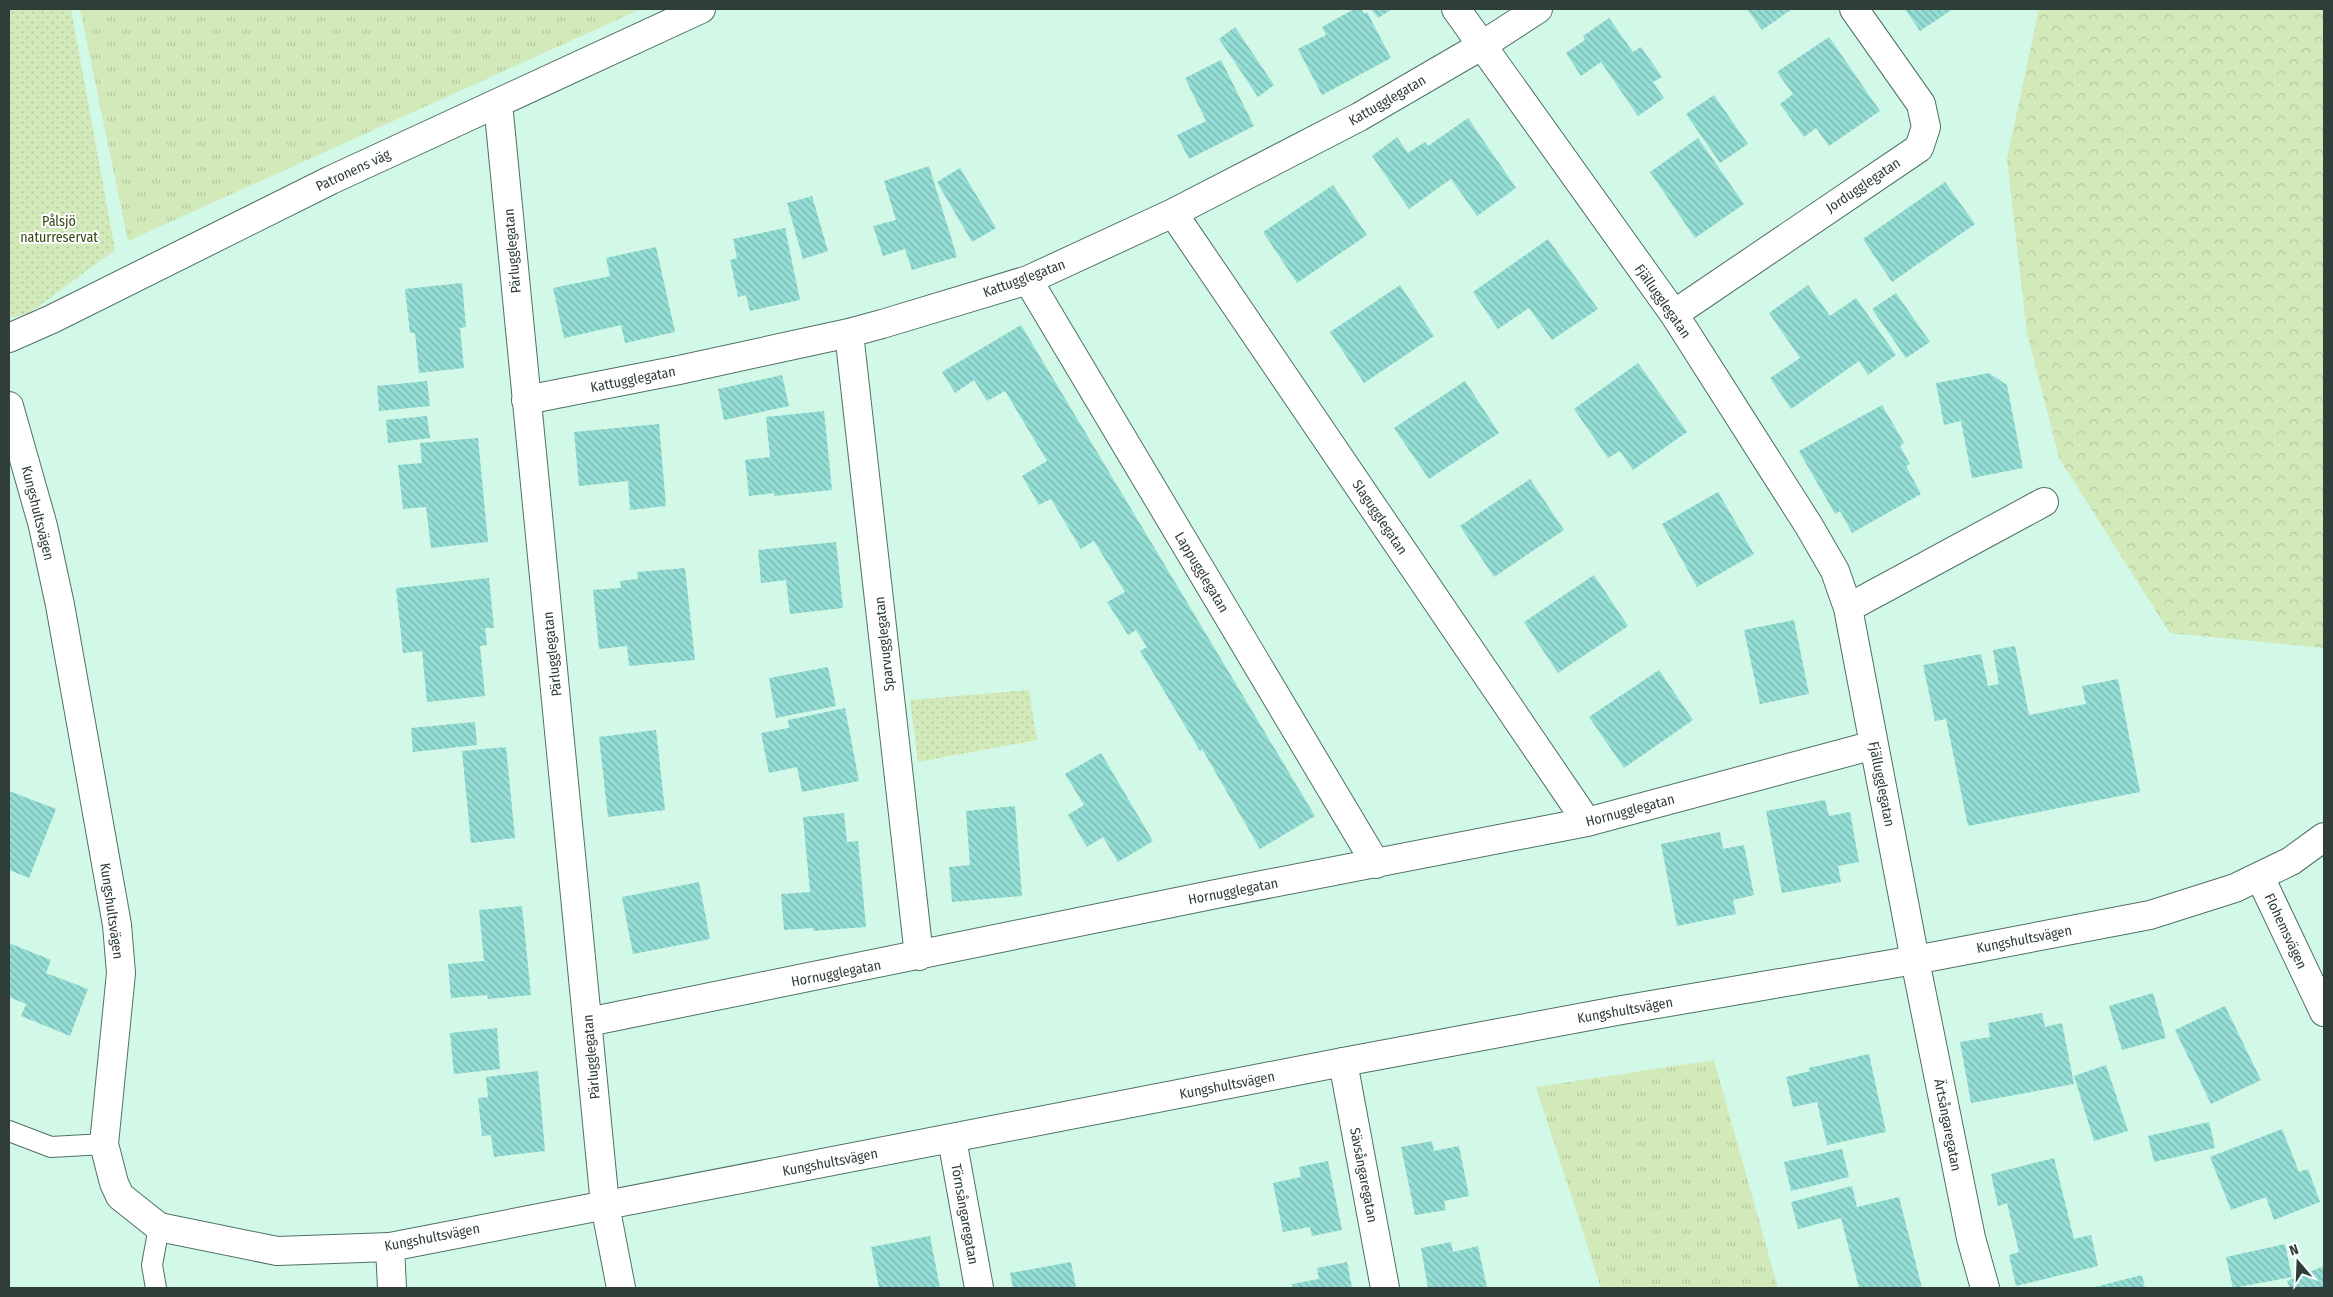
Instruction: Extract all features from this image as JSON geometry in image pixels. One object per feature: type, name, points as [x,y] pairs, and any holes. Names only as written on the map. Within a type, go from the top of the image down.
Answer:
[{"type":"street","name":"Patronens väg","points":[[9,338],[52,319],[322,184],[701,9]]},
{"type":"street","name":"Fjällugglegatan","points":[[1456,9],[1674,314],[1809,526],[1835,571],[1848,608],[1915,960]]},
{"type":"street","points":[[1481,46],[1538,9]]},
{"type":"street","name":"Jordugglegatan","points":[[1674,314],[1919,148],[1926,127],[1921,104],[1854,9]]},
{"type":"street","name":"Kattugglegatan","points":[[526,400],[679,370],[848,333],[1028,280],[1173,213],[1359,117],[1481,46]]},
{"type":"street","name":"Pärlugglegatan","points":[[498,103],[605,1205],[621,1288]]},
{"type":"street","name":"Slagugglegatan","points":[[1173,213],[1587,822]]},
{"type":"street","name":"Lappugglegatan","points":[[1028,280],[1376,864]]},
{"type":"street","name":"Sparvugglegatan","points":[[848,333],[919,956]]},
{"type":"street","name":"Kungshultsvägen","points":[[9,406],[43,526],[60,606],[117,925],[121,973],[104,1144],[114,1183],[120,1196],[159,1227],[277,1251],[390,1247],[1342,1062],[1622,1010],[1915,960],[2150,915],[2206,899],[2260,877],[2291,861],[2324,837]]},
{"type":"street","points":[[1848,608],[2044,502]]},
{"type":"street","name":"Hornugglegatan","points":[[588,1022],[1222,893],[1587,822],[1874,745]]},
{"type":"street","name":"Flohemsvägen","points":[[2260,877],[2324,1012]]},
{"type":"street","name":"Ärtsångaregatan","points":[[1915,960],[1971,1238],[1985,1288]]},
{"type":"street","name":"Sävsångaregatan","points":[[1342,1062],[1386,1288]]},
{"type":"street","name":"Törnsångaregatan","points":[[952,1139],[979,1288]]},
{"type":"street","points":[[390,1247],[392,1288]]},
{"type":"lane","points":[[9,1131],[51,1147],[104,1144]]},
{"type":"lane","points":[[156,1288],[152,1265],[159,1227]]},
{"type":"green space","name":"Pålsjö naturreservat","points":[[9,9],[71,9],[115,250],[28,314],[9,318]]},
{"type":"green space","points":[[80,9],[641,9],[128,241]]},
{"type":"green space","points":[[2039,9],[2324,9],[2324,648],[2170,633],[2059,458],[2027,333],[2007,159]]},
{"type":"green space","points":[[1029,690],[1037,740],[918,762],[910,700]]},
{"type":"green space","points":[[1714,1060],[1778,1288],[1601,1288],[1536,1087]]},
{"type":"building","points":[[1354,9],[1361,9],[1364,14],[1367,12],[1391,58],[1322,95],[1298,49],[1326,35],[1322,27]]},
{"type":"building","points":[[1371,9],[1392,9],[1378,18]]},
{"type":"building","points":[[1747,9],[1792,9],[1762,30]]},
{"type":"building","points":[[1905,9],[1953,9],[1920,31]]},
{"type":"building","points":[[1609,18],[1633,52],[1641,47],[1662,77],[1653,82],[1664,98],[1638,116],[1601,62],[1581,76],[1566,53],[1585,40],[1583,36]]},
{"type":"building","points":[[1235,27],[1274,85],[1258,97],[1219,39]]},
{"type":"building","points":[[1829,37],[1880,111],[1829,146],[1816,128],[1804,137],[1780,104],[1793,94],[1777,72]]},
{"type":"building","points":[[1221,60],[1254,126],[1189,159],[1177,135],[1206,121],[1185,78]]},
{"type":"building","points":[[1714,95],[1748,144],[1720,163],[1686,114]]},
{"type":"building","points":[[1468,118],[1516,188],[1477,216],[1451,179],[1409,209],[1372,156],[1397,137],[1408,153],[1425,142],[1428,146]]},
{"type":"building","points":[[1698,138],[1744,204],[1695,238],[1650,172]]},
{"type":"building","points":[[929,166],[957,257],[912,270],[905,249],[883,256],[873,226],[896,220],[884,181]]},
{"type":"building","points":[[960,168],[996,228],[972,242],[937,182]]},
{"type":"building","points":[[1945,182],[1975,224],[1892,282],[1863,239]]},
{"type":"building","points":[[1333,185],[1367,235],[1297,283],[1263,232]]},
{"type":"building","points":[[812,196],[828,251],[803,259],[787,203]]},
{"type":"building","points":[[785,228],[800,300],[750,311],[746,295],[738,297],[730,260],[737,258],[733,239]]},
{"type":"building","points":[[1548,239],[1598,309],[1552,340],[1529,308],[1498,329],[1473,292]]},
{"type":"building","points":[[656,247],[675,332],[625,343],[621,325],[564,338],[553,288],[610,276],[606,258]]},
{"type":"building","points":[[462,283],[466,327],[460,328],[464,368],[419,373],[415,333],[410,333],[405,289]]},
{"type":"building","points":[[1400,285],[1434,336],[1364,383],[1330,332]]},
{"type":"building","points":[[1808,285],[1830,316],[1856,298],[1896,355],[1868,375],[1859,361],[1791,409],[1770,378],[1800,358],[1769,313]]},
{"type":"building","points":[[1896,293],[1930,342],[1906,358],[1872,309]]},
{"type":"building","points":[[1021,325],[1315,816],[1260,849],[1202,749],[1200,751],[1140,651],[1147,647],[1136,630],[1128,635],[1107,602],[1125,592],[1094,541],[1081,549],[1051,499],[1039,505],[1022,476],[1047,461],[1005,391],[987,401],[974,380],[955,393],[942,372]]},
{"type":"building","points":[[1638,363],[1687,432],[1633,470],[1620,451],[1608,458],[1574,409]]},
{"type":"building","points":[[1989,373],[2007,385],[2023,468],[1972,478],[1961,421],[1944,425],[1936,383]]},
{"type":"building","points":[[782,375],[789,406],[724,420],[718,389]]},
{"type":"building","points":[[427,381],[430,406],[379,411],[377,386]]},
{"type":"building","points":[[1465,381],[1499,433],[1429,479],[1394,428]]},
{"type":"building","points":[[1882,405],[1904,443],[1900,446],[1910,464],[1906,466],[1921,494],[1852,533],[1840,511],[1835,514],[1799,451]]},
{"type":"building","points":[[824,411],[832,490],[774,496],[774,493],[749,496],[745,460],[770,457],[766,417]]},
{"type":"building","points":[[427,416],[430,438],[388,443],[386,420]]},
{"type":"building","points":[[659,424],[666,506],[630,510],[628,481],[579,486],[574,432]]},
{"type":"building","points":[[478,438],[488,542],[431,548],[426,507],[403,509],[398,465],[422,463],[420,443]]},
{"type":"building","points":[[1530,479],[1564,530],[1494,577],[1460,526]]},
{"type":"building","points":[[1718,492],[1754,554],[1697,587],[1662,524]]},
{"type":"building","points":[[836,542],[843,608],[790,614],[786,580],[761,583],[758,550]]},
{"type":"building","points":[[685,568],[695,660],[629,666],[627,646],[599,649],[593,590],[621,588],[620,581],[638,579],[637,572]]},
{"type":"building","points":[[1594,575],[1628,626],[1558,673],[1524,622]]},
{"type":"building","points":[[489,578],[494,628],[485,628],[487,645],[480,646],[485,696],[427,702],[422,651],[403,653],[396,588]]},
{"type":"building","points":[[1794,620],[1809,694],[1760,704],[1744,630]]},
{"type":"building","points":[[2015,646],[2029,715],[2086,704],[2082,686],[2118,679],[2140,792],[1968,826],[1946,719],[1935,721],[1923,665],[1981,654],[1988,686],[1999,684],[1993,650]]},
{"type":"building","points":[[828,667],[836,706],[776,718],[769,678]]},
{"type":"building","points":[[1659,670],[1693,720],[1624,768],[1589,717]]},
{"type":"building","points":[[845,708],[859,781],[802,792],[797,767],[769,773],[761,733],[789,728],[788,720]]},
{"type":"building","points":[[475,722],[477,745],[413,752],[411,728]]},
{"type":"building","points":[[656,730],[665,810],[608,817],[599,737]]},
{"type":"building","points":[[506,747],[515,838],[471,843],[462,751]]},
{"type":"building","points":[[1101,753],[1153,841],[1118,862],[1103,837],[1087,847],[1068,815],[1084,805],[1065,774]]},
{"type":"building","points":[[9,791],[56,809],[29,878],[9,870]]},
{"type":"building","points":[[1825,800],[1829,816],[1850,812],[1859,862],[1838,866],[1841,882],[1782,893],[1766,811]]},
{"type":"building","points":[[1015,806],[1022,896],[952,902],[949,867],[970,865],[966,811]]},
{"type":"building","points":[[844,813],[847,842],[858,841],[866,927],[813,931],[813,928],[784,930],[781,894],[810,892],[803,817]]},
{"type":"building","points":[[1720,832],[1723,849],[1744,845],[1754,895],[1733,900],[1736,914],[1677,926],[1661,844]]},
{"type":"building","points":[[699,882],[710,939],[633,954],[622,897]]},
{"type":"building","points":[[522,906],[531,995],[488,999],[487,995],[451,998],[448,964],[484,961],[479,910]]},
{"type":"building","points":[[9,943],[51,960],[46,973],[88,989],[70,1036],[21,1016],[26,1004],[9,997]]},
{"type":"building","points":[[2153,993],[2166,1038],[2122,1050],[2109,1006]]},
{"type":"building","points":[[2225,1006],[2261,1080],[2211,1104],[2175,1030]]},
{"type":"building","points":[[2042,1013],[2045,1027],[2062,1023],[2074,1084],[1971,1103],[1960,1042],[1990,1037],[1988,1023]]},
{"type":"building","points":[[497,1028],[500,1069],[454,1074],[450,1033]]},
{"type":"building","points":[[1869,1054],[1886,1132],[1827,1145],[1817,1102],[1793,1107],[1786,1077],[1810,1071],[1809,1068]]},
{"type":"building","points":[[2106,1065],[2128,1131],[2094,1141],[2074,1076]]},
{"type":"building","points":[[538,1071],[545,1151],[494,1157],[491,1135],[482,1136],[478,1098],[488,1097],[486,1077]]},
{"type":"building","points":[[2209,1122],[2215,1148],[2154,1162],[2148,1136]]},
{"type":"building","points":[[2282,1129],[2299,1172],[2308,1169],[2320,1202],[2274,1220],[2266,1197],[2231,1210],[2210,1157]]},
{"type":"building","points":[[1432,1141],[1434,1151],[1459,1146],[1469,1196],[1444,1201],[1446,1210],[1415,1215],[1401,1147]]},
{"type":"building","points":[[1842,1149],[1849,1177],[1791,1191],[1784,1162]]},
{"type":"building","points":[[2054,1158],[2074,1239],[2091,1235],[2098,1266],[2016,1286],[2009,1255],[2019,1252],[2007,1203],[1998,1206],[1991,1174]]},
{"type":"building","points":[[1328,1161],[1342,1230],[1312,1236],[1310,1227],[1283,1232],[1273,1183],[1301,1177],[1299,1167]]},
{"type":"building","points":[[1852,1186],[1857,1207],[1899,1197],[1922,1288],[1859,1288],[1841,1218],[1798,1229],[1791,1202]]},
{"type":"building","points":[[930,1236],[940,1288],[879,1288],[871,1247]]},
{"type":"building","points":[[1451,1242],[1453,1252],[1478,1246],[1487,1288],[1428,1288],[1421,1248]]},
{"type":"building","points":[[2285,1244],[2292,1277],[2233,1288],[2226,1257]]},
{"type":"building","points":[[1071,1262],[1076,1288],[1013,1288],[1010,1273]]},
{"type":"building","points":[[1347,1262],[1352,1288],[1293,1288],[1292,1284],[1319,1279],[1317,1268]]},
{"type":"building","points":[[2324,1266],[2324,1288],[2290,1288],[2287,1281]]},
{"type":"building","points":[[2142,1275],[2145,1288],[2091,1288]]}]
